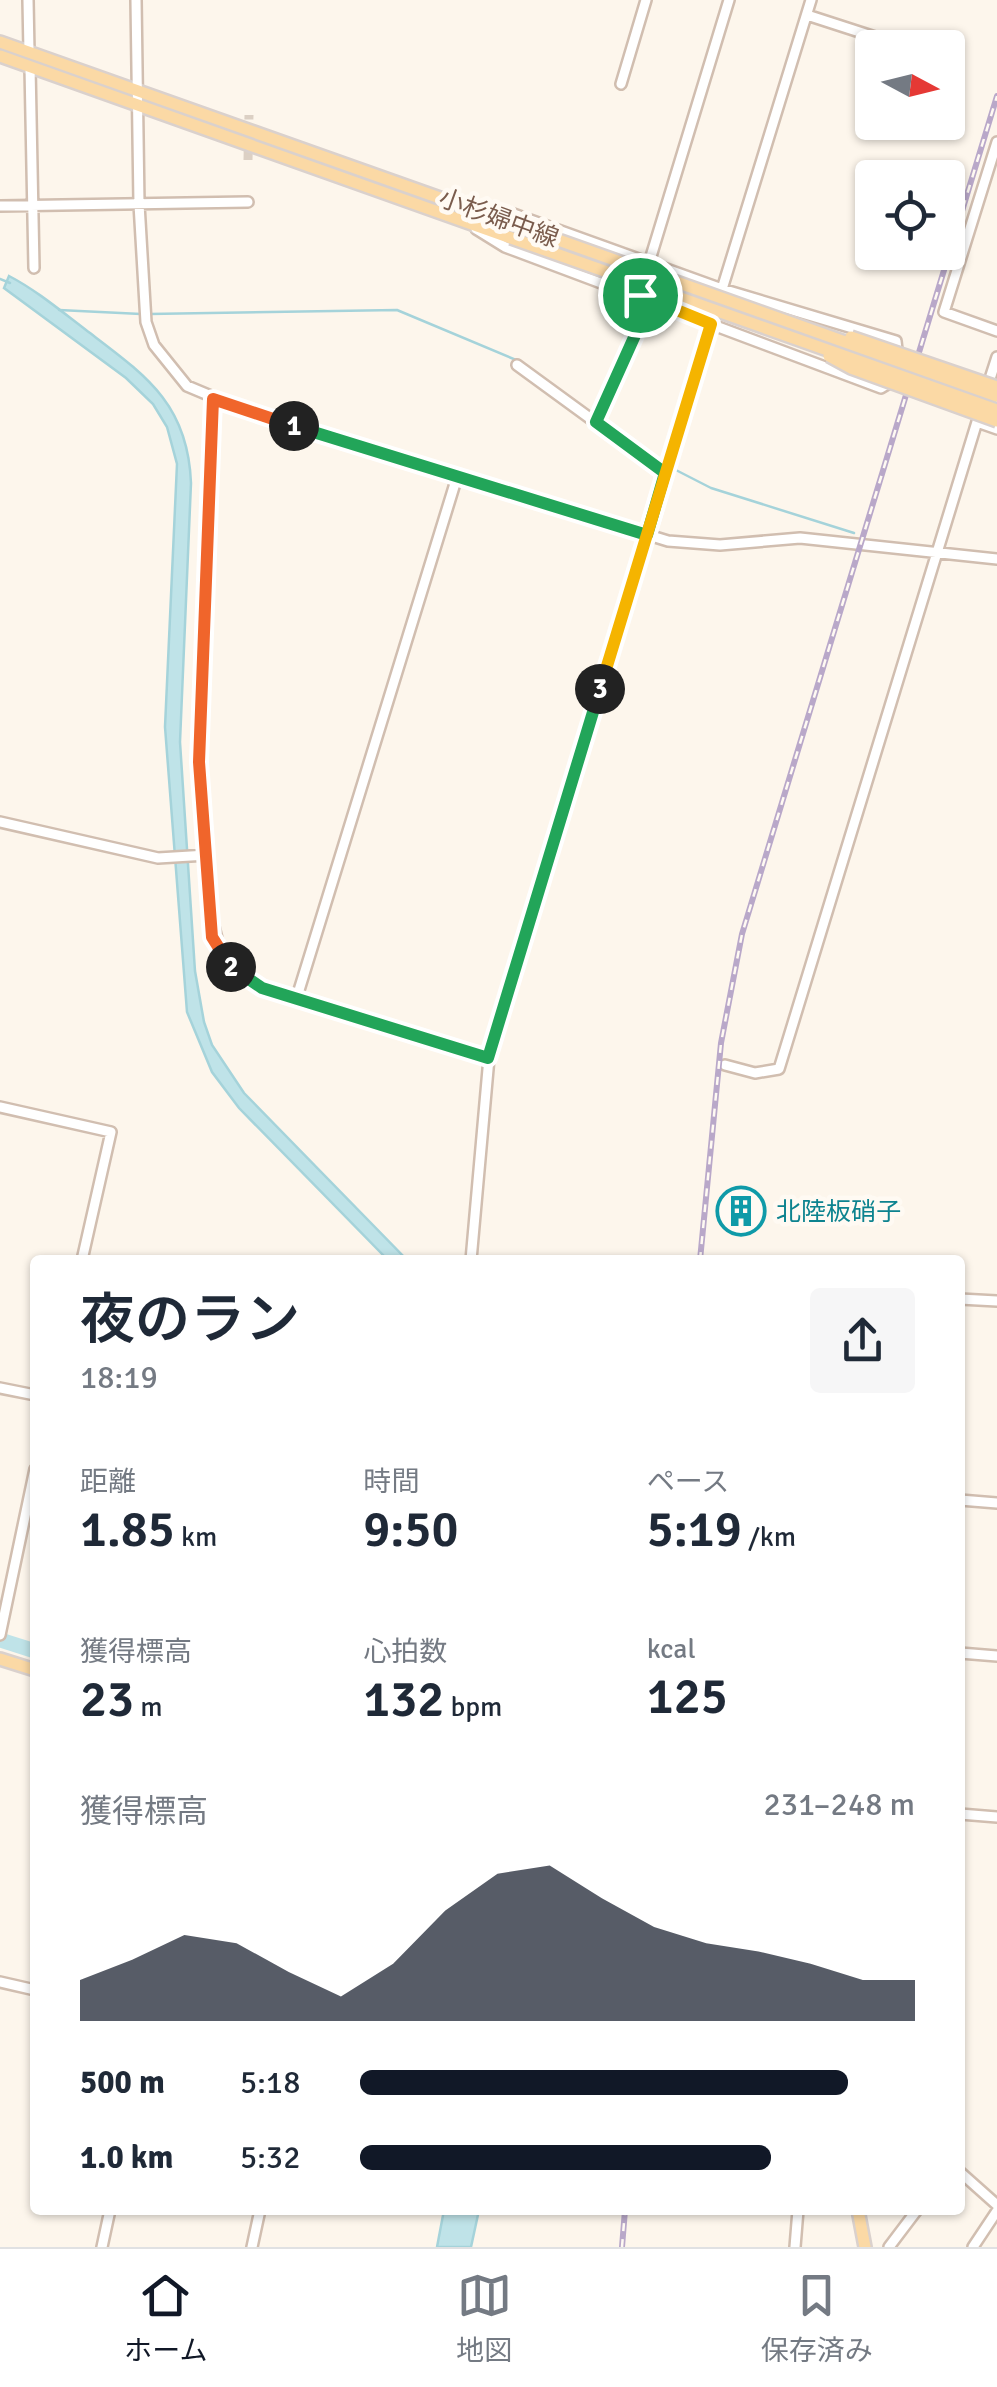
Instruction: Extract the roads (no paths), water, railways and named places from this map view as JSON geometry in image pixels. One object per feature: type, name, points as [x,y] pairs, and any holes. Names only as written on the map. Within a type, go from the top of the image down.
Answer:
[{"type":"main road","name":"小杉婦中線","points":[[0,42],[469,206],[997,410]]},
{"type":"main road","name":"小杉婦中線","points":[[0,56],[510,238],[997,396]]},
{"type":"main road","points":[[806,335],[866,340],[995,380]]},
{"type":"main road","points":[[806,335],[850,368],[997,421]]},
{"type":"main road","points":[[0,1659],[30,1668]]},
{"type":"main road","points":[[859,2215],[864,2247]]},
{"type":"street","points":[[28,0],[29,52]]},
{"type":"street","points":[[136,0],[142,297],[154,345],[187,386],[213,399],[647,535],[720,545],[800,538],[935,555],[997,558]]},
{"type":"street","points":[[621,84],[646,0]]},
{"type":"street","points":[[649,263],[729,0]]},
{"type":"street","points":[[472,1255],[477,1232],[488,1058],[811,0]]},
{"type":"street","points":[[807,15],[855,31]]},
{"type":"street","points":[[30,67],[34,268]]},
{"type":"street","points":[[997,142],[944,312],[997,332]]},
{"type":"street","points":[[0,206],[248,202]]},
{"type":"street","points":[[465,222],[505,247],[881,388],[890,386],[901,350],[896,340],[722,289],[511,214],[469,206]]},
{"type":"street","points":[[596,422],[645,313],[638,302],[640,295]]},
{"type":"street","points":[[725,1065],[755,1072],[778,1069],[935,555],[977,422],[995,380],[997,357]]},
{"type":"street","points":[[517,365],[665,473]]},
{"type":"street","points":[[213,399],[199,762],[212,937],[238,975],[296,1000],[488,1058]]},
{"type":"street","points":[[977,422],[997,429]]},
{"type":"street","points":[[296,1000],[457,476]]},
{"type":"street","points":[[0,822],[169,857],[207,855]]},
{"type":"street","points":[[0,1107],[112,1132],[83,1255]]},
{"type":"street","points":[[965,1299],[997,1301]]},
{"type":"street","points":[[0,1388],[30,1395]]},
{"type":"street","points":[[1,1632],[30,1493]]},
{"type":"street","points":[[965,1500],[997,1503]]},
{"type":"street","points":[[965,1654],[997,1656]]},
{"type":"street","points":[[965,1814],[997,1817]]},
{"type":"street","points":[[0,1982],[30,1989]]},
{"type":"street","points":[[965,2177],[997,2208],[972,2247]]},
{"type":"street","points":[[102,2247],[109,2215]]},
{"type":"street","points":[[252,2247],[259,2215]]},
{"type":"street","points":[[795,2247],[798,2215]]},
{"type":"street","points":[[889,2247],[913,2215]]},
{"type":"water","points":[[9,276],[127,362],[160,393],[182,432],[191,483],[180,742],[195,971],[204,1022],[212,1045],[244,1093],[402,1255],[383,1255],[239,1108],[212,1072],[187,1012],[165,727],[177,464],[167,427],[153,404],[126,378],[4,288]]},
{"type":"water","points":[[443,2215],[478,2215],[471,2247],[437,2247]]},
{"type":"waterway","points":[[0,279],[10,283]]},
{"type":"waterway","points":[[59,310],[141,314]]},
{"type":"waterway","points":[[149,314],[397,310],[516,360]]},
{"type":"waterway","points":[[579,405],[594,415]]},
{"type":"waterway","points":[[600,419],[664,463]]},
{"type":"waterway","points":[[670,467],[711,488],[854,533]]},
{"type":"waterway","points":[[0,1640],[30,1649]]},
{"type":"tunnel","points":[[248,160],[249,115]]},
{"type":"railway","points":[[700,1255],[721,1043],[742,934],[997,96]]},
{"type":"railway","points":[[622,2247],[625,2215]]},
{"type":"place","name":"北陸板硝子","points":[[741,1211]]}]
